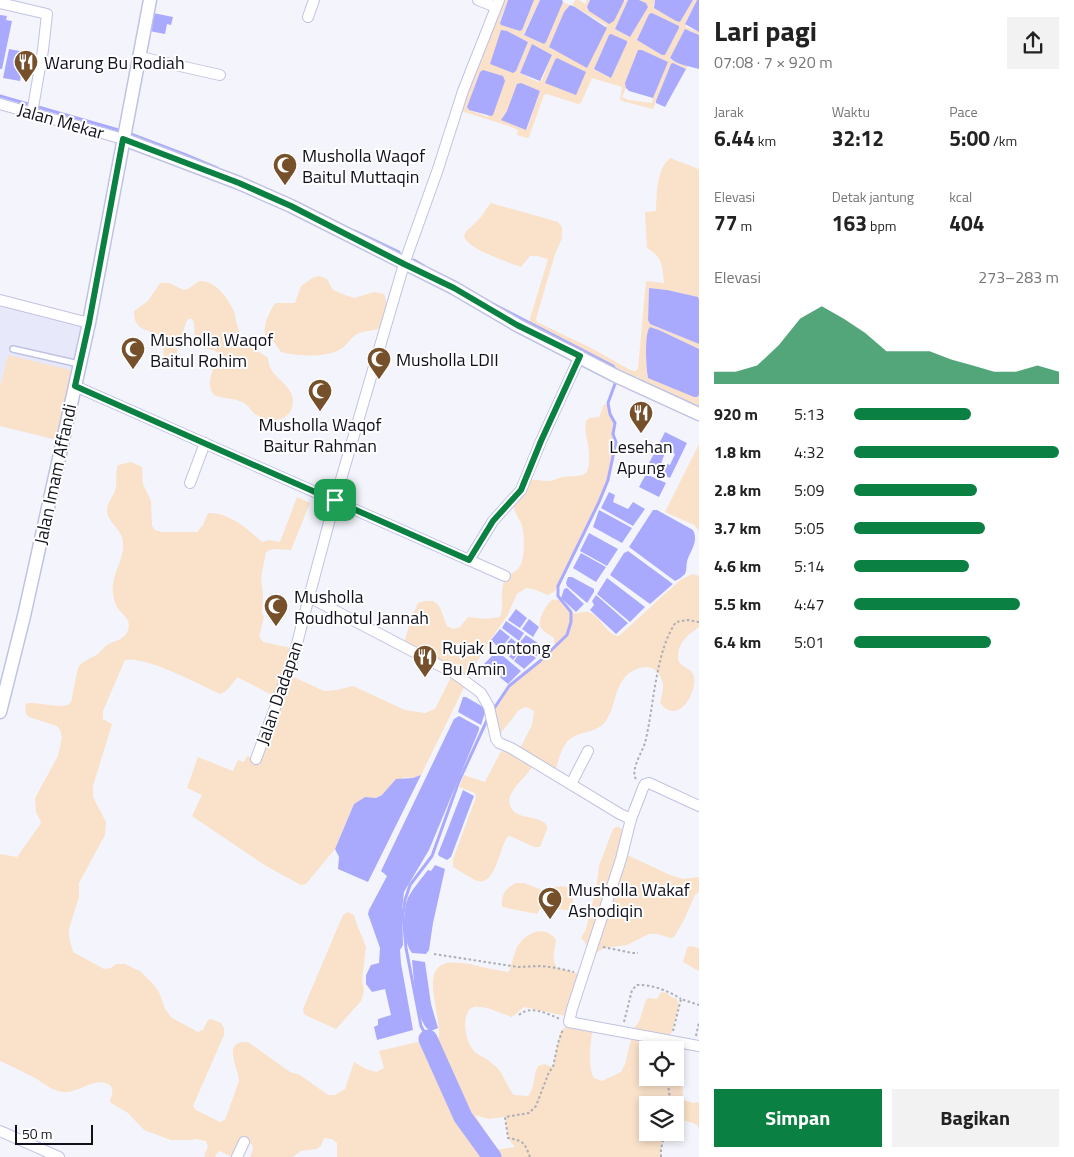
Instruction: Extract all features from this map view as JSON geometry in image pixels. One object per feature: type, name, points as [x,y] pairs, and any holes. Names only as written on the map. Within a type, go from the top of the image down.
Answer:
[{"type":"street","name":"Jalan Imam Affandi","points":[[0,712],[24,616],[89,323],[150,0]]},
{"type":"street","points":[[308,17],[314,0]]},
{"type":"street","points":[[478,0],[498,4]]},
{"type":"street","points":[[0,3],[47,14],[33,107]]},
{"type":"street","name":"Jalan Dadapan","points":[[256,759],[293,659],[335,500],[404,264],[438,169],[463,91],[498,4]]},
{"type":"street","points":[[140,57],[220,75]]},
{"type":"street","name":"Jalan Mekar","points":[[0,104],[33,107],[124,133]]},
{"type":"street","points":[[124,133],[291,206],[454,288],[517,325],[616,376],[699,414]]},
{"type":"street","points":[[0,300],[89,323]]},
{"type":"street","points":[[469,560],[493,521],[521,490],[580,356]]},
{"type":"street","points":[[75,386],[505,576]]},
{"type":"street","points":[[190,483],[205,443]]},
{"type":"street","points":[[309,597],[454,673],[481,693],[492,718],[494,734],[499,743],[511,748],[631,819]]},
{"type":"street","points":[[571,784],[588,751]]},
{"type":"street","points":[[671,1041],[569,1022],[631,819],[645,784],[649,783],[699,806]]},
{"type":"street","points":[[0,1132],[59,1157]]},
{"type":"street","points":[[237,1157],[244,1142]]},
{"type":"lane","points":[[13,349],[80,364]]},
{"type":"path","points":[[645,784],[636,779],[634,773],[645,743],[666,643],[676,622],[688,620],[699,622]]},
{"type":"path","points":[[593,946],[638,953]]},
{"type":"path","points":[[434,954],[518,967],[541,966],[557,968],[583,975]]},
{"type":"path","points":[[622,1031],[632,990],[637,984],[674,994],[681,999],[699,1005]]},
{"type":"path","points":[[671,1041],[681,999]]},
{"type":"path","points":[[519,1015],[524,1010],[530,1010],[569,1022],[560,1033],[553,1067],[533,1110],[505,1117],[508,1138],[521,1140],[530,1157]]},
{"type":"path","points":[[696,1046],[699,1022]]},
{"type":"path","points":[[661,1157],[663,1141]]},
{"type":"shaded area","points":[[504,0],[508,0],[500,21],[520,31],[534,0],[540,0],[524,35],[544,44],[563,2],[570,5],[564,12],[549,47],[607,26],[572,5],[575,0],[585,4],[587,0],[590,0],[587,7],[628,0],[615,29],[630,37],[648,7],[646,3],[639,0],[655,0],[653,6],[680,22],[693,0],[697,0],[686,21],[686,27],[699,32],[699,35],[689,30],[670,58],[688,66],[686,69],[674,63],[668,72],[653,109],[622,101],[620,99],[622,87],[592,78],[581,103],[578,104],[547,94],[544,95],[527,138],[517,135],[518,130],[509,126],[461,111]],"holes":[[[652,13],[679,28],[665,55],[637,40],[649,14]],[[507,31],[528,42],[516,71]],[[609,35],[627,41],[611,78],[594,69]],[[532,44],[552,55],[542,80],[538,82],[520,73]],[[642,50],[667,62],[652,103],[629,100],[622,97]],[[480,72],[488,117],[469,110],[467,107]],[[540,91],[527,129],[503,116],[507,111]]]},
{"type":"shaded area","points":[[670,158],[699,169],[699,300],[697,297],[649,288],[648,320],[650,324],[699,344],[699,349],[650,327],[646,341],[647,377],[697,397],[699,395],[699,406],[647,383],[529,322],[548,259],[530,256],[521,267],[472,246],[464,236],[480,219],[491,203],[558,222],[562,227],[562,238],[555,254],[536,319],[537,322],[635,371],[638,369],[646,281],[664,283],[661,262],[647,248],[645,212],[656,211],[660,176],[665,163]]},
{"type":"shaded area","points":[[320,276],[327,279],[333,290],[354,298],[374,292],[384,294],[386,311],[380,328],[357,334],[342,348],[333,353],[302,355],[281,352],[273,341],[266,337],[265,333],[266,322],[273,306],[276,303],[295,303],[301,286],[314,277]]},
{"type":"shaded area","points":[[199,281],[210,283],[220,290],[233,309],[237,326],[245,343],[268,358],[271,369],[288,388],[293,400],[292,407],[287,416],[278,420],[264,419],[255,414],[241,401],[214,395],[211,390],[210,380],[218,355],[217,352],[195,343],[192,319],[186,322],[176,355],[167,363],[164,361],[163,342],[158,334],[138,325],[134,317],[134,311],[148,301],[160,283],[169,283],[184,290]]},
{"type":"shaded area","points":[[0,300],[89,323],[62,441],[0,426]]},
{"type":"shaded area","points":[[8,355],[78,372],[62,441],[0,426],[0,387]]},
{"type":"shaded area","points":[[604,404],[609,406],[610,414],[614,420],[613,434],[616,442],[608,480],[599,502],[555,591],[548,595],[526,588],[517,594],[507,616],[475,665],[421,775],[413,778],[404,777],[382,795],[376,798],[365,797],[354,804],[335,849],[306,884],[301,885],[266,866],[192,816],[202,795],[187,788],[198,757],[233,771],[238,760],[244,762],[247,756],[257,759],[278,698],[239,678],[226,691],[220,694],[158,666],[134,660],[125,660],[103,711],[103,719],[112,724],[93,786],[93,797],[106,822],[105,835],[79,883],[79,897],[69,929],[69,937],[73,952],[104,969],[111,968],[116,964],[125,964],[140,971],[159,992],[165,1009],[172,1018],[198,1032],[203,1030],[208,1020],[211,1019],[221,1023],[224,1028],[224,1035],[193,1106],[196,1110],[220,1122],[225,1120],[239,1081],[233,1056],[235,1045],[248,1042],[290,1072],[300,1075],[328,1095],[335,1095],[345,1089],[354,1062],[376,1072],[384,1068],[379,1051],[439,1037],[433,980],[435,972],[439,967],[444,964],[457,963],[508,972],[517,947],[525,937],[536,932],[547,932],[556,940],[554,958],[557,968],[583,975],[570,1017],[524,1007],[512,1017],[487,1008],[474,1007],[468,1012],[465,1023],[470,1045],[476,1053],[498,1069],[514,1095],[528,1096],[532,1090],[538,1066],[544,1064],[553,1067],[560,1033],[569,1022],[593,1026],[590,1052],[591,1067],[594,1078],[602,1081],[621,1072],[625,1064],[634,1028],[639,1022],[646,1000],[649,998],[657,999],[661,992],[667,993],[677,999],[679,1006],[669,1041],[639,1041],[639,1086],[683,1086],[684,1096],[639,1096],[639,1141],[663,1141],[661,1157],[337,1157],[337,1143],[332,1139],[324,1138],[321,1146],[316,1149],[301,1151],[293,1157],[250,1157],[253,1148],[248,1141],[237,1157],[232,1157],[220,1151],[215,1157],[204,1157],[208,1146],[206,1141],[196,1139],[171,1140],[144,1130],[128,1113],[111,1103],[112,1090],[108,1084],[103,1082],[91,1084],[74,1091],[63,1092],[0,1061],[0,854],[17,857],[39,826],[41,822],[36,812],[35,798],[58,756],[62,737],[57,726],[29,717],[26,714],[25,705],[33,703],[58,706],[68,705],[71,702],[80,665],[127,633],[128,622],[118,608],[113,594],[123,542],[121,535],[107,512],[108,504],[116,487],[118,465],[131,462],[142,467],[143,484],[151,501],[152,526],[155,530],[162,532],[197,532],[203,525],[208,513],[216,513],[238,522],[262,542],[269,540],[280,542],[297,497],[310,503],[291,550],[273,549],[266,552],[261,578],[263,595],[262,613],[264,617],[259,636],[263,642],[291,648],[287,674],[324,691],[353,686],[405,710],[425,713],[435,709],[453,673],[403,646],[418,603],[431,601],[435,603],[441,610],[447,626],[454,629],[460,627],[468,617],[485,619],[500,617],[504,582],[520,566],[524,551],[522,527],[513,506],[528,480],[550,481],[563,477],[584,475],[589,463],[586,421],[589,418],[599,417]],"holes":[[[475,1115],[489,1119],[505,1117],[508,1138],[515,1147],[495,1150]]]},
{"type":"shaded area","points":[[699,444],[699,531],[694,525],[665,512]]},
{"type":"shaded area","points":[[692,574],[699,576],[699,627],[682,643],[678,652],[680,663],[693,674],[694,679],[693,691],[683,707],[673,711],[667,710],[660,703],[663,684],[661,677],[653,668],[642,667],[630,672],[619,686],[610,714],[604,724],[594,730],[576,735],[567,742],[554,774],[535,762],[511,794],[509,802],[517,814],[538,819],[547,825],[540,847],[534,847],[510,836],[507,837],[493,872],[484,881],[475,880],[453,867],[453,859],[476,797],[475,793],[459,787],[464,775],[485,782],[500,753],[504,751],[518,752],[532,725],[534,711],[526,707],[519,710],[496,739],[493,710],[509,686],[555,646],[554,638],[544,631],[540,625],[543,613],[550,602],[560,600],[573,613],[591,613],[611,633],[619,636],[680,580]]},
{"type":"shaded area","points":[[616,827],[624,831],[625,854],[683,879],[699,877],[699,892],[695,895],[674,937],[649,934],[627,945],[604,948],[593,955],[581,938],[586,929],[596,889],[599,866],[613,829]]},
{"type":"shaded area","points":[[516,883],[524,883],[545,891],[562,886],[569,888],[572,890],[573,903],[568,910],[543,908],[537,914],[502,907],[504,893]]},
{"type":"shaded area","points":[[348,912],[354,915],[366,947],[362,979],[364,991],[361,1001],[336,1029],[307,1016],[304,1014],[303,1009],[343,915]]},
{"type":"shaded area","points":[[690,946],[699,948],[699,971],[683,962],[687,948]]},
{"type":"shaded area","points":[[684,1100],[693,1103],[699,1102],[699,1130],[697,1125],[684,1121]]},
{"type":"water","points":[[508,0],[534,0],[520,31],[500,23]]},
{"type":"water","points":[[540,0],[562,0],[563,2],[544,44],[524,35]]},
{"type":"water","points":[[590,0],[624,1],[614,21],[609,24],[589,11],[587,7]]},
{"type":"water","points":[[628,0],[639,0],[646,3],[648,7],[630,37],[615,29]]},
{"type":"water","points":[[655,0],[693,0],[680,22],[654,8]]},
{"type":"water","points":[[697,0],[699,0],[699,32],[685,24]]},
{"type":"water","points":[[570,5],[607,28],[587,68],[549,47],[564,12]]},
{"type":"water","points":[[153,13],[173,17],[171,25],[167,24],[165,34],[149,31]]},
{"type":"water","points":[[652,13],[679,26],[665,55],[637,40],[649,14]]},
{"type":"water","points":[[0,15],[7,16],[6,20],[12,21],[2,69],[0,69]]},
{"type":"water","points":[[685,29],[699,35],[699,69],[680,64],[670,58]]},
{"type":"water","points":[[501,30],[507,31],[528,42],[516,71],[513,73],[490,64]]},
{"type":"water","points":[[611,34],[627,41],[627,43],[611,78],[594,69]]},
{"type":"water","points":[[532,44],[552,55],[540,81],[520,73]]},
{"type":"water","points":[[9,49],[25,52],[20,81],[3,78]]},
{"type":"water","points":[[638,50],[668,62],[653,98],[629,91],[626,88],[625,83]]},
{"type":"water","points":[[557,58],[586,72],[576,95],[545,83]]},
{"type":"water","points":[[673,63],[686,69],[665,107],[656,103],[656,101]]},
{"type":"water","points":[[483,70],[503,76],[505,81],[491,116],[469,110],[467,107],[480,72]]},
{"type":"water","points":[[521,83],[540,91],[526,130],[501,120],[507,111],[517,84]]},
{"type":"water","points":[[649,288],[698,297],[699,344],[650,324],[648,320]]},
{"type":"water","points":[[650,327],[699,349],[699,395],[697,397],[648,378],[646,343]]},
{"type":"water","points":[[665,432],[687,443],[670,478],[662,474],[667,464],[670,465],[675,454],[666,450],[658,472],[647,467]]},
{"type":"water","points":[[646,474],[666,483],[659,497],[639,487]]},
{"type":"water","points":[[609,492],[615,495],[613,502],[628,509],[633,502],[645,509],[633,526],[601,508]]},
{"type":"water","points":[[599,510],[632,528],[622,543],[593,527]]},
{"type":"water","points":[[653,510],[657,510],[693,530],[695,535],[695,543],[687,562],[685,574],[675,581],[629,547]]},
{"type":"water","points":[[589,533],[618,549],[607,566],[580,551]]},
{"type":"water","points":[[628,551],[673,584],[650,604],[610,575],[624,553]]},
{"type":"water","points":[[581,553],[606,567],[596,582],[573,568]]},
{"type":"water","points":[[568,577],[572,577],[594,589],[587,603],[567,586]]},
{"type":"water","points":[[607,578],[645,607],[630,622],[597,594]]},
{"type":"water","points":[[567,588],[584,604],[576,612],[561,598],[564,589]]},
{"type":"water","points":[[596,595],[628,623],[616,634],[590,610],[594,605],[592,601]]},
{"type":"water","points":[[516,609],[527,618],[520,628],[508,620]]},
{"type":"water","points":[[529,619],[539,627],[533,637],[522,629]]},
{"type":"water","points":[[506,621],[524,633],[519,641],[502,628]]},
{"type":"water","points":[[500,629],[510,637],[500,649],[491,640]]},
{"type":"water","points":[[526,635],[545,648],[536,656],[520,642]]},
{"type":"water","points":[[511,638],[523,647],[513,660],[502,650]]},
{"type":"water","points":[[523,648],[536,658],[524,669],[514,661]]},
{"type":"water","points":[[497,651],[521,671],[508,684],[484,664]]},
{"type":"water","points":[[463,697],[485,708],[481,725],[458,712]]},
{"type":"water","points":[[459,716],[479,727],[479,730],[429,850],[404,892],[402,910],[403,945],[400,950],[413,1030],[377,1040],[374,1027],[378,1025],[378,1019],[391,1015],[385,989],[372,992],[366,984],[366,975],[371,965],[379,963],[380,948],[368,914],[369,910],[387,876],[381,871],[454,719]]},
{"type":"water","points":[[421,775],[368,882],[338,869],[339,857],[335,849],[354,804],[365,797],[376,798],[382,795],[396,779],[413,778]]},
{"type":"water","points":[[463,790],[474,796],[451,857],[447,860],[438,854]]},
{"type":"water","points":[[435,865],[445,869],[429,950],[426,954],[412,953],[405,933],[405,908],[411,893],[428,870],[431,871]]},
{"type":"water","points":[[412,960],[425,962],[431,1004],[438,1028],[431,1031],[426,1027],[418,1010]]},
{"type":"waterway","points":[[0,96],[122,131]]},
{"type":"waterway","points":[[128,133],[217,168]]},
{"type":"waterway","points":[[355,231],[399,252]]},
{"type":"waterway","points":[[414,260],[424,266]]},
{"type":"waterway","points":[[491,303],[613,366],[616,371]]},
{"type":"waterway","points":[[493,710],[509,686],[540,661],[567,635],[571,622],[571,612],[558,596],[558,586],[608,480],[616,442],[613,434],[615,423],[610,414],[608,403],[616,381]]},
{"type":"waterway","points":[[428,1039],[421,1026],[406,948],[403,914],[405,900],[410,885],[432,856],[459,781],[488,718]]},
{"type":"waterway","points":[[428,1039],[463,1117],[492,1157]]},
{"type":"place","name":"Warung Bu Rodiah","points":[[26,83]]},
{"type":"place","name":"Musholla Waqof Baitul Muttaqin","points":[[285,186]]},
{"type":"place","name":"Musholla Waqof Baitul Rohim","points":[[133,370]]},
{"type":"place","name":"Musholla LDII","points":[[379,380]]},
{"type":"place","name":"Musholla Waqof Baitur Rahman","points":[[320,412]]},
{"type":"place","name":"Lesehan Apung","points":[[641,434]]},
{"type":"place","name":"Musholla Roudhotul Jannah","points":[[276,627]]},
{"type":"place","name":"Rujak Lontong Bu Amin","points":[[425,678]]},
{"type":"place","name":"Musholla Wakaf Ashodiqin","points":[[550,920]]},
{"type":"route","points":[[123,139],[239,183],[291,206],[454,288],[517,325],[580,356],[521,490],[488,526],[469,560],[335,500],[75,386],[89,323],[123,139]]}]
